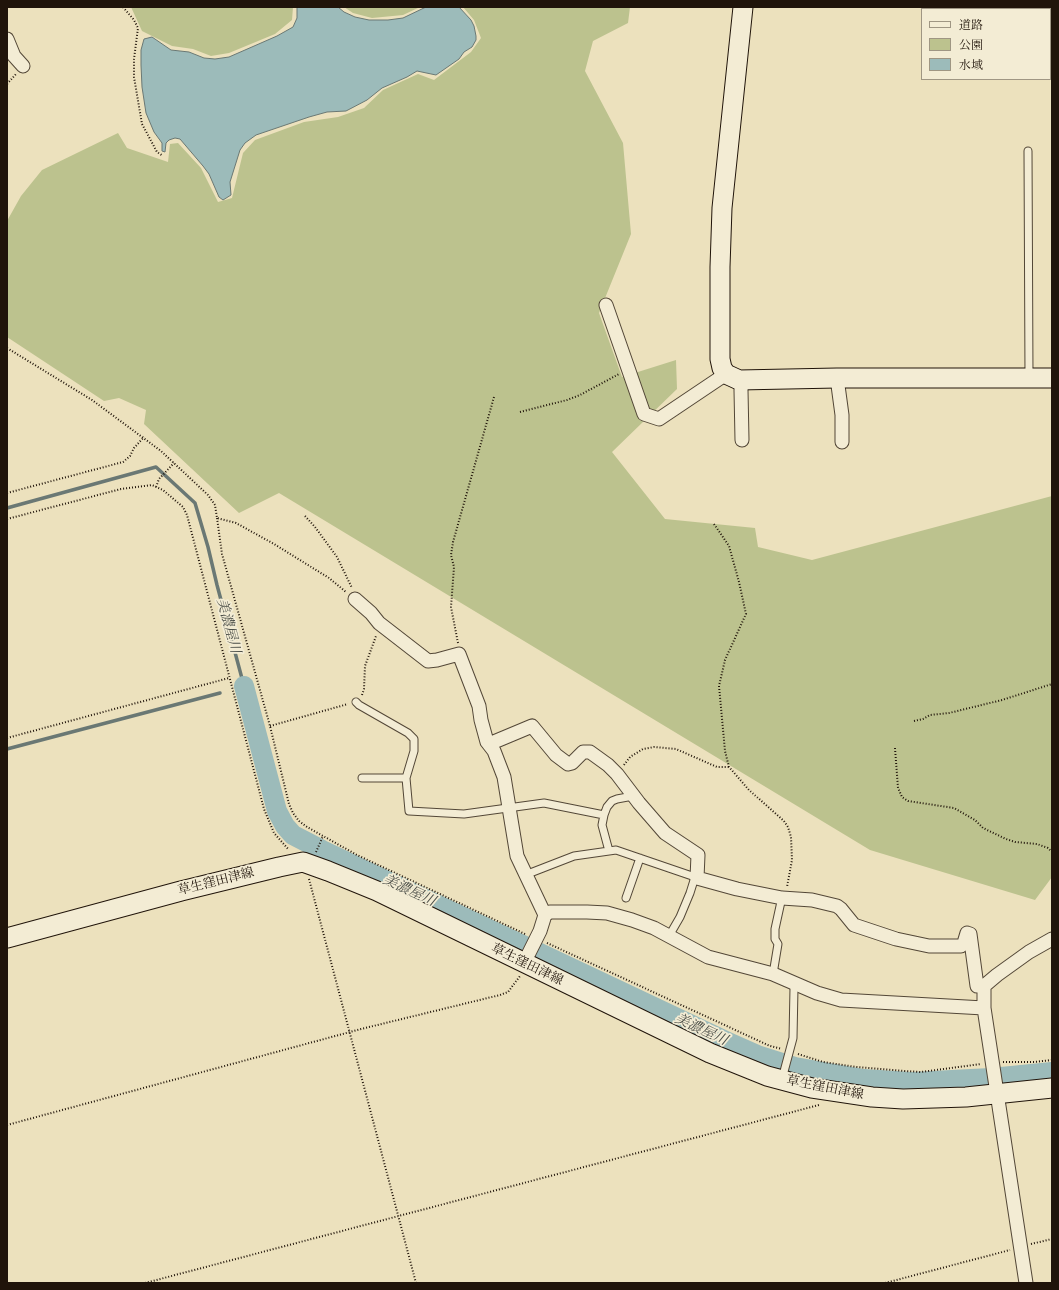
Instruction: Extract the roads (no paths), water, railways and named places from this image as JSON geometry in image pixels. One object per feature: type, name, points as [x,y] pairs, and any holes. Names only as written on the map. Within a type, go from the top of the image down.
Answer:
[{"type":"main road","points":[[743,7],[722,208],[720,267],[720,359],[722,368],[734,377],[1052,378]]},
{"type":"main road","name":"草生窪田津線","points":[[7,938],[181,891],[303,862],[377,891],[710,1053],[735,1064],[783,1077],[812,1088],[872,1097],[911,1100],[966,1097],[997,1090],[1052,1088]]},
{"type":"street","points":[[7,39],[14,56],[23,66]]},
{"type":"street","points":[[606,305],[644,414],[659,419],[734,377],[740,390],[742,440]]},
{"type":"street","points":[[837,378],[842,415],[842,442]]},
{"type":"street","points":[[355,599],[371,613],[379,623],[428,661],[459,654],[479,706],[481,720],[489,744],[494,751],[504,776],[517,856],[545,915]]},
{"type":"street","points":[[489,744],[532,726],[556,755],[568,764],[572,763],[583,752],[590,752],[608,765],[617,774],[664,833],[698,855],[696,878],[737,889],[785,898],[812,900],[837,906],[854,925],[896,939],[929,946],[961,946],[964,942],[966,934],[970,934],[977,986],[984,986],[1003,970],[1041,944],[1052,939]]},
{"type":"street","points":[[525,964],[545,915],[550,912],[587,912],[607,914],[632,920],[669,936],[708,957],[773,974],[817,993],[847,1002],[984,1008]]},
{"type":"street","points":[[984,986],[984,1008],[1026,1283]]},
{"type":"lane","points":[[1028,151],[1029,378]]},
{"type":"lane","points":[[356,702],[408,733],[414,739],[414,752],[406,778],[410,811],[464,814],[544,803],[604,815]]},
{"type":"lane","points":[[362,778],[406,778]]},
{"type":"lane","points":[[609,851],[602,825],[607,807],[612,801],[634,796]]},
{"type":"lane","points":[[525,874],[574,856],[616,850],[696,878],[680,917],[669,936]]},
{"type":"lane","points":[[626,898],[640,858]]},
{"type":"lane","points":[[773,974],[778,944],[775,939],[775,929],[785,898]]},
{"type":"lane","points":[[783,1077],[793,1038],[794,988],[797,984]]},
{"type":"water","points":[[297,7],[338,7],[344,12],[355,17],[369,20],[388,20],[403,18],[426,7],[459,7],[471,20],[474,26],[476,40],[472,47],[464,52],[459,59],[436,75],[417,71],[382,88],[367,100],[346,111],[327,112],[256,135],[245,143],[240,150],[230,182],[231,195],[223,200],[219,197],[209,174],[180,139],[175,138],[169,140],[166,143],[165,152],[162,151],[162,143],[154,132],[146,113],[142,87],[141,65],[141,50],[144,39],[152,37],[171,50],[189,52],[204,58],[215,59],[229,57],[277,36],[293,27],[297,18]]},
{"type":"waterway","name":"美濃屋川","points":[[7,508],[156,467],[195,503],[244,686],[239,687]]},
{"type":"waterway","name":"美濃屋川","points":[[244,686],[277,811],[285,826],[293,835],[322,850],[728,1042],[757,1055],[795,1067],[864,1079],[912,1082],[991,1078],[1052,1072]]},
{"type":"waterway","points":[[7,749],[220,693]]}]
